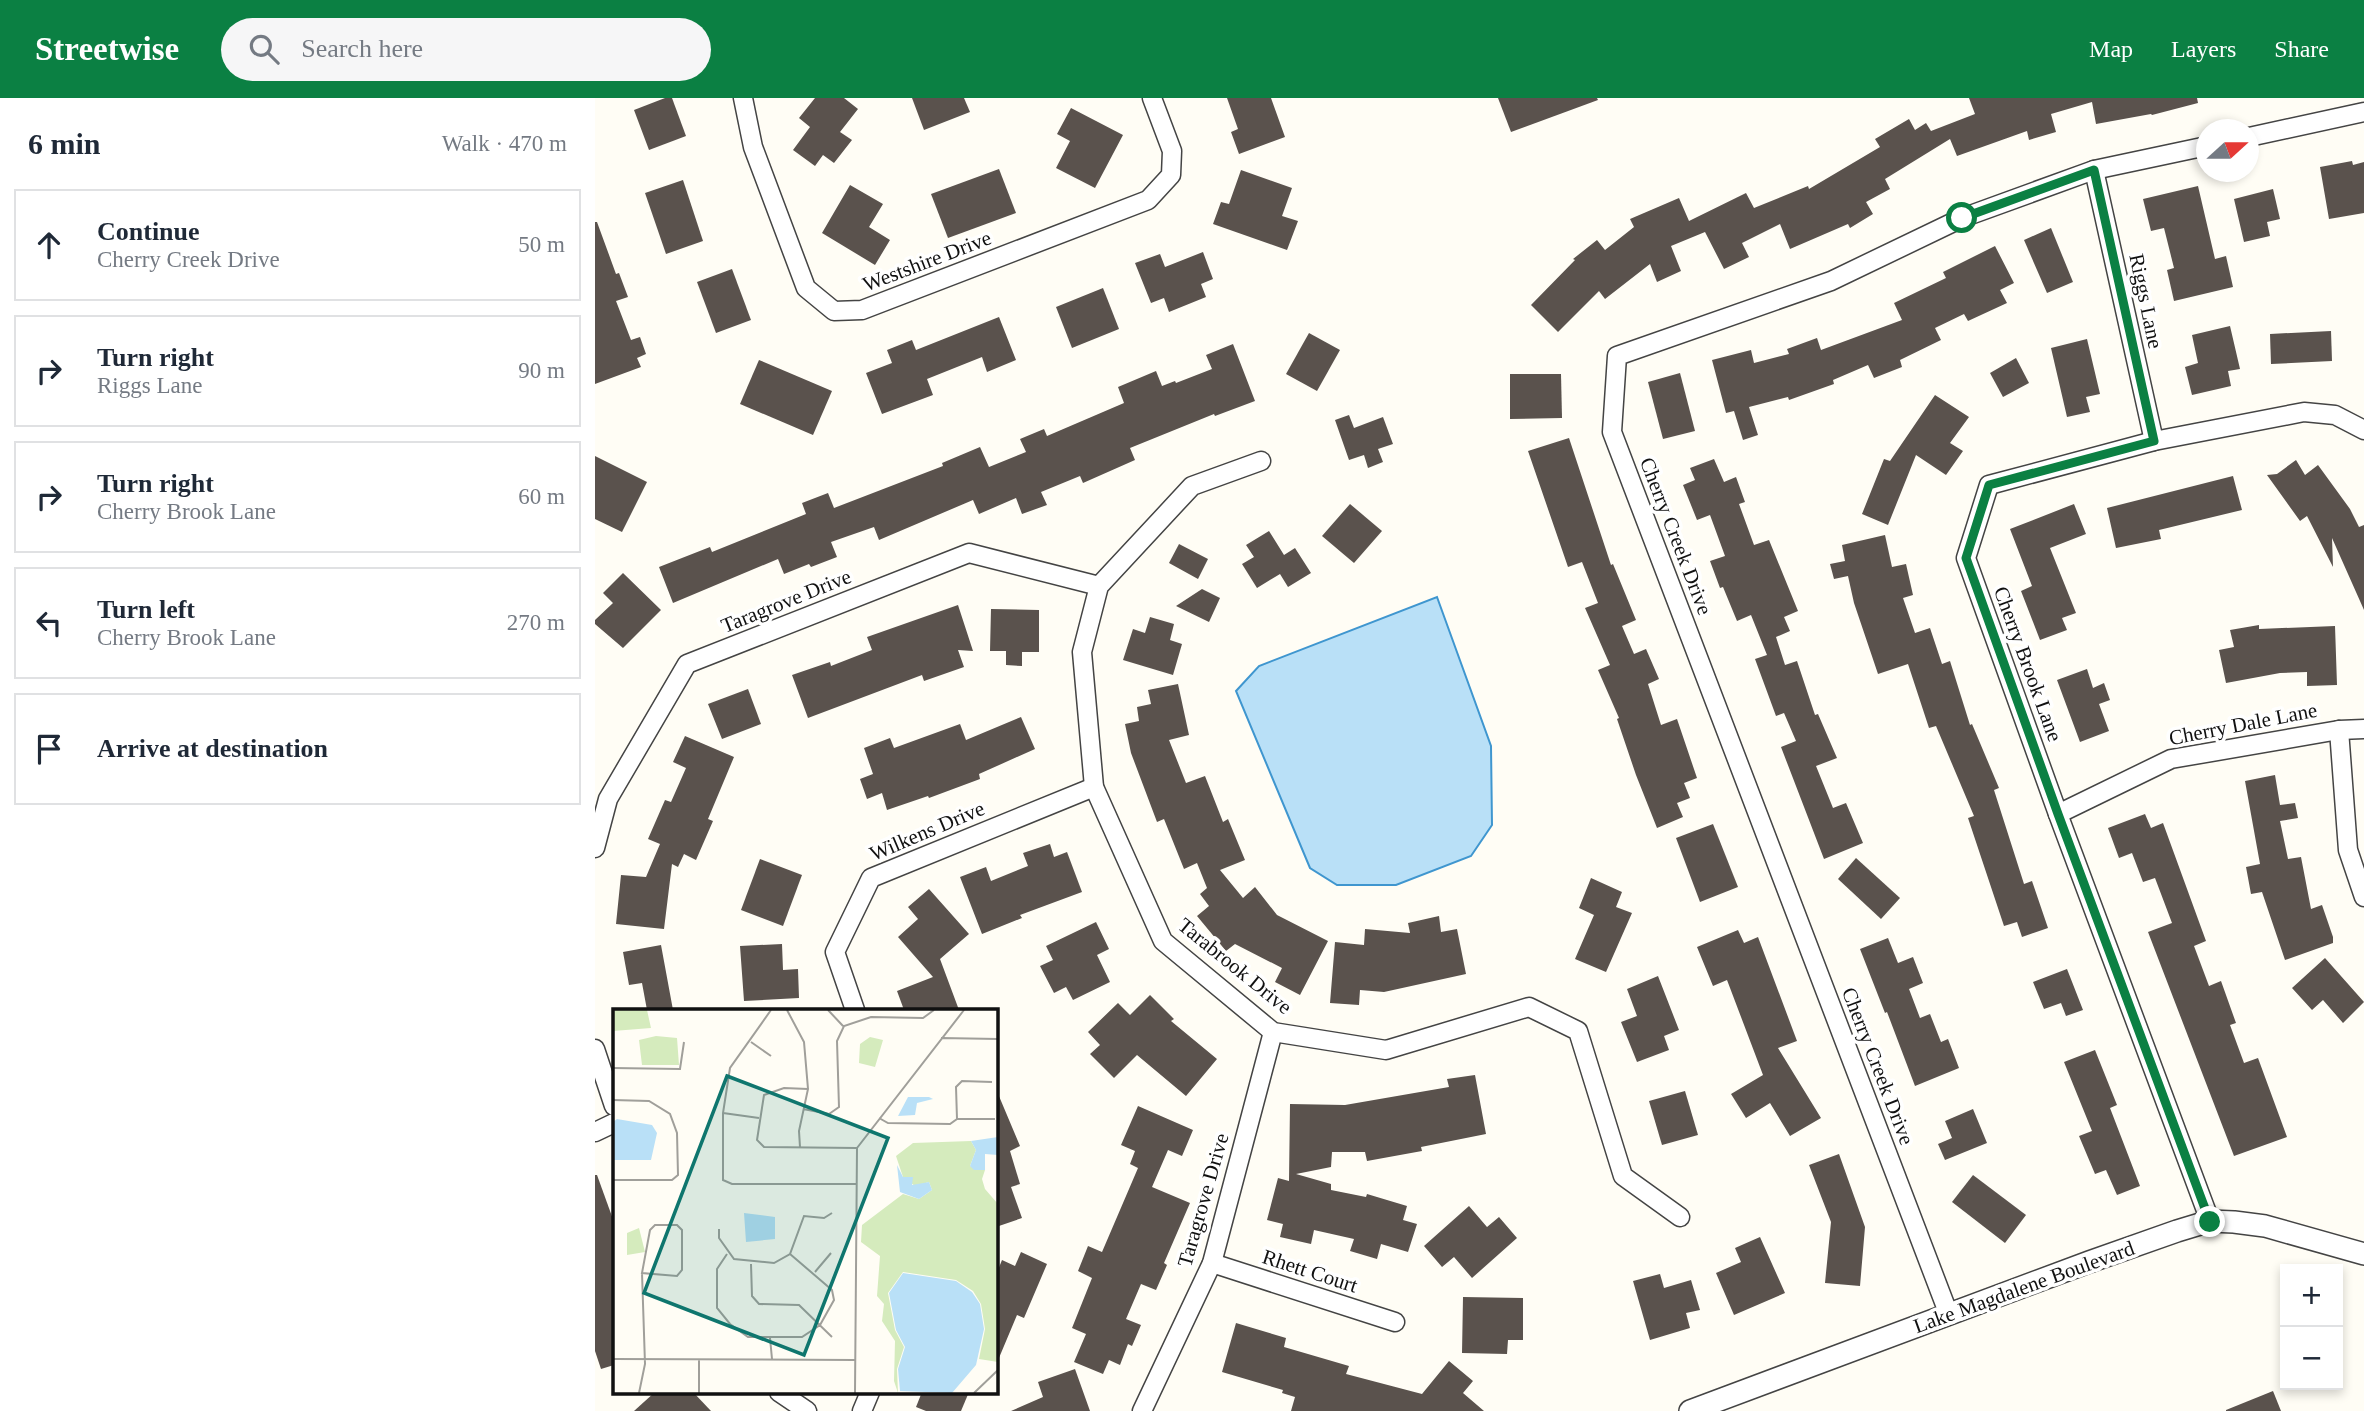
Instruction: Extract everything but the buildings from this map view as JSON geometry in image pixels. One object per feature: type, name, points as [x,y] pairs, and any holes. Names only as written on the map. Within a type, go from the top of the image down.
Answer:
[{"type":"street","name":"Westshire Drive","points":[[743,98],[753,147],[806,288],[834,311],[862,310],[1148,200],[1171,175],[1172,151],[1151,98]]},
{"type":"street","points":[[2259,135],[2364,112]]},
{"type":"street","name":"Cherry Creek Drive","points":[[1949,1315],[1612,432],[1616,356],[1831,281],[1962,218],[2094,170],[2196,148]]},
{"type":"street","name":"Riggs Lane","points":[[2094,170],[2154,441]]},
{"type":"street","name":"Cherry Brook Lane","points":[[2210,1222],[1966,558],[1989,485],[2154,441],[2304,412],[2335,415],[2364,430]]},
{"type":"street","name":"Tarabrook Drive","points":[[1261,461],[1192,485],[1099,586],[1083,652],[1094,787],[1163,941],[1273,1032],[1386,1050],[1529,1007],[1578,1031],[1623,1176],[1680,1217]]},
{"type":"street","name":"Taragrove Drive","points":[[595,848],[601,796],[687,664],[969,553],[1099,586]]},
{"type":"street","name":"Cherry Dale Lane","points":[[2058,814],[2171,758],[2339,730],[2364,729]]},
{"type":"street","points":[[2339,730],[2348,850],[2364,897]]},
{"type":"street","name":"Wilkens Drive","points":[[856,1009],[835,952],[871,877],[1094,787]]},
{"type":"street","name":"Taragrove Drive","points":[[1142,1411],[1212,1263],[1273,1032]]},
{"type":"street","points":[[595,1049],[613,1103]]},
{"type":"street","points":[[595,1132],[613,1123]]},
{"type":"street","name":"Lake Magdalene Boulevard","points":[[1690,1411],[2177,1230],[2210,1222],[2265,1226],[2364,1254]]},
{"type":"street","name":"Rhett Court","points":[[1212,1263],[1395,1322]]},
{"type":"street","points":[[782,1394],[807,1411]]},
{"type":"street","points":[[862,1411],[869,1394]]},
{"type":"water","points":[[1437,597],[1491,746],[1492,825],[1471,856],[1396,885],[1337,885],[1310,868],[1236,691],[1259,666]]},
{"type":"route","points":[[1962,218],[2094,170],[2154,441],[1989,485],[1966,558],[2210,1222]]}]
